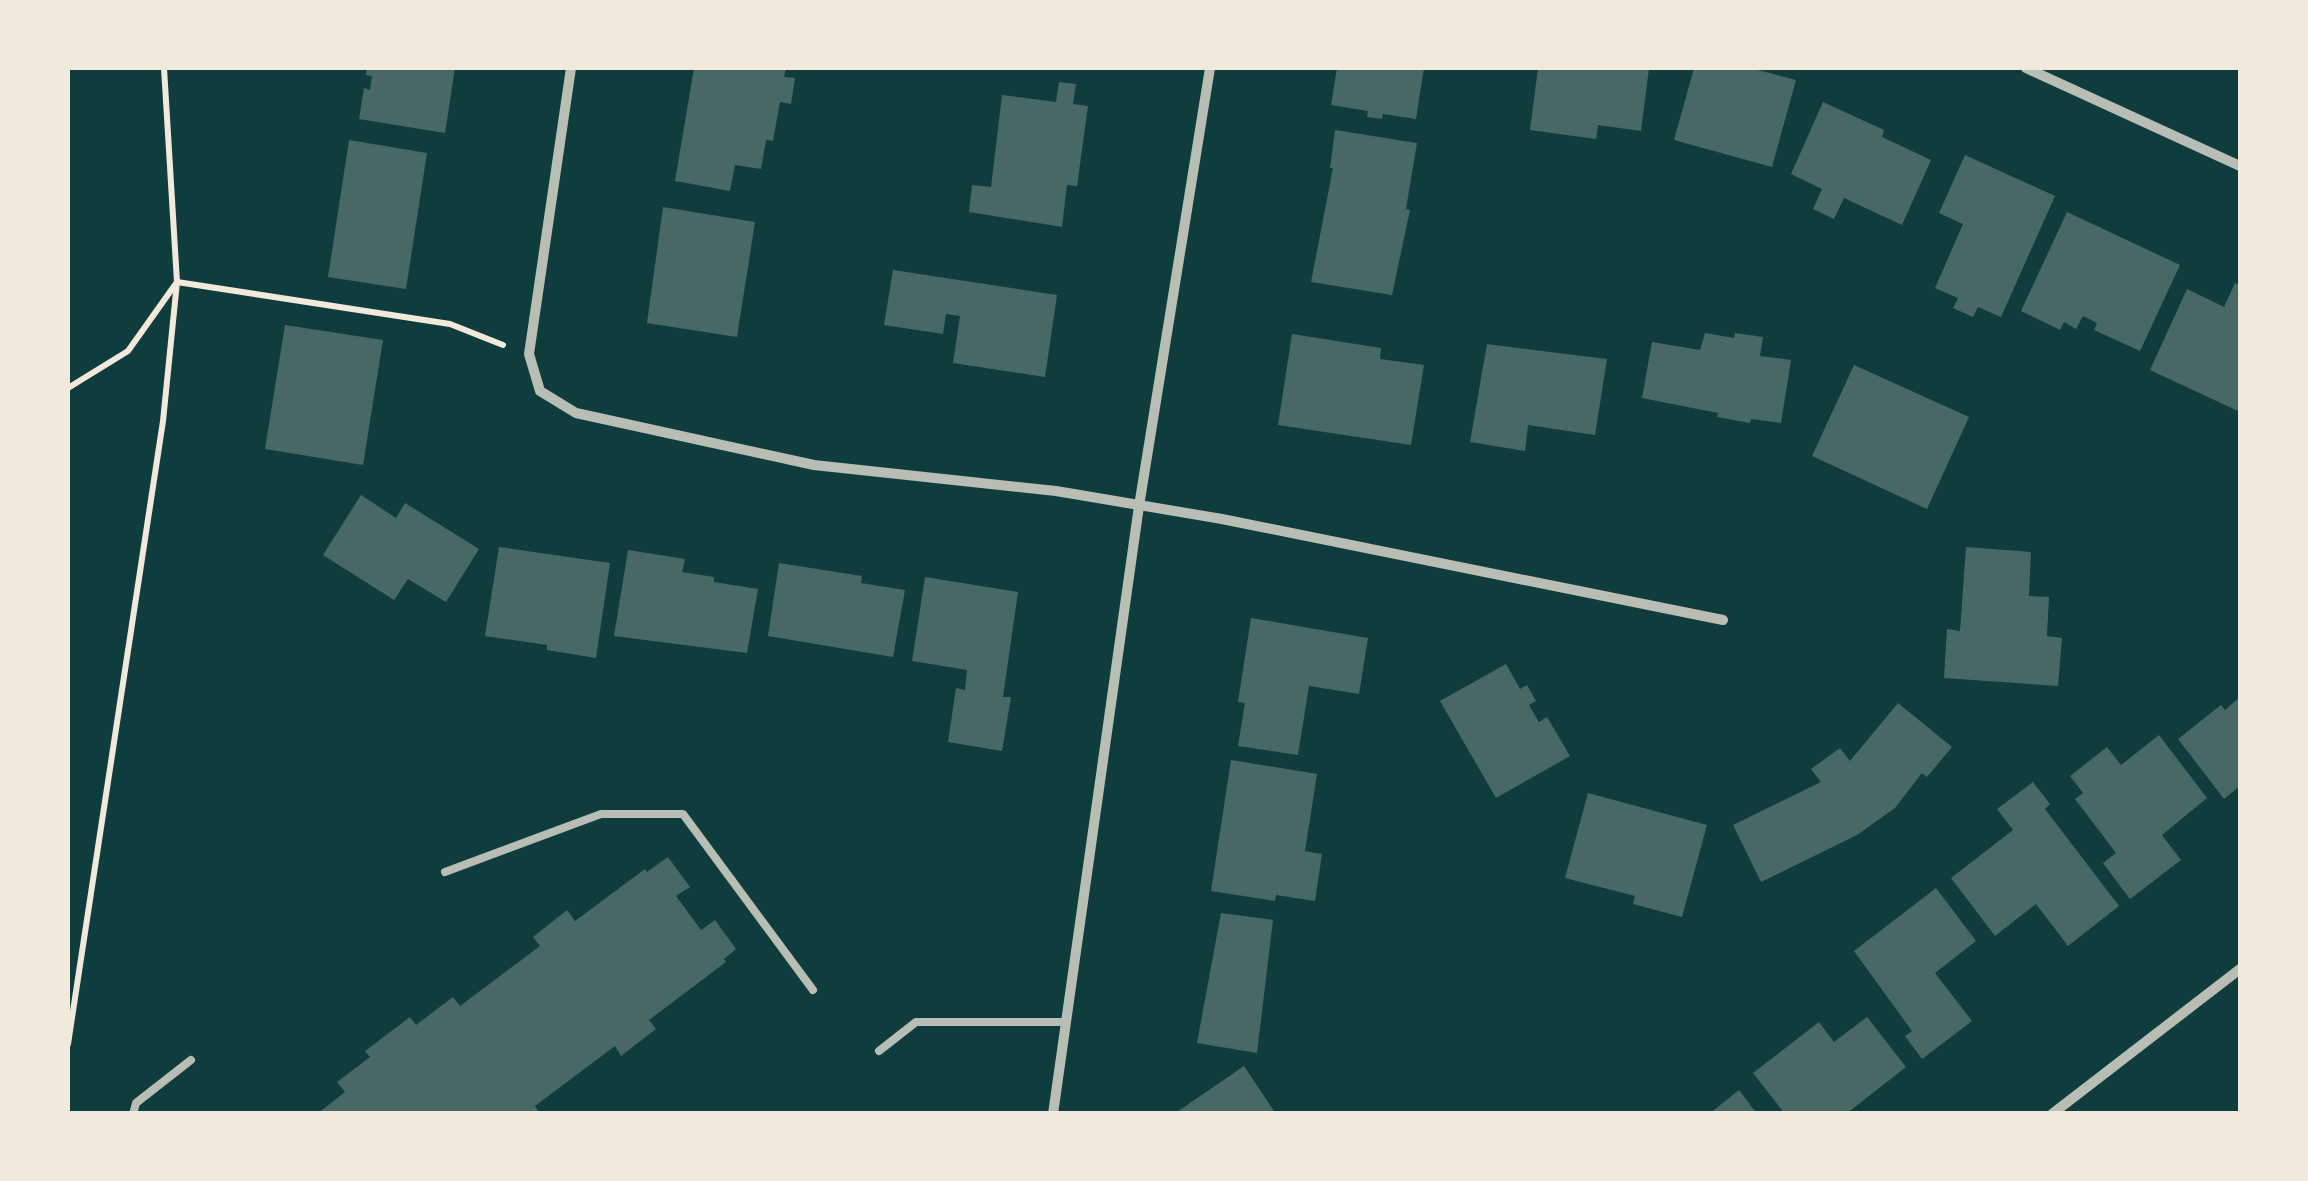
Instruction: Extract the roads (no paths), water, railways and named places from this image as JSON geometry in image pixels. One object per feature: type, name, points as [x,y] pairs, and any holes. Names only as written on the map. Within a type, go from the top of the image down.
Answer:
[{"type":"street","points":[[571,68],[529,354],[540,391],[576,413],[814,466],[1056,491],[1724,620]]},
{"type":"street","points":[[1052,1114],[1139,506],[1210,68]]},
{"type":"street","points":[[2026,68],[2240,166]]},
{"type":"street","points":[[2052,1114],[2240,969]]},
{"type":"lane","points":[[444,872],[601,814],[683,814],[813,990]]},
{"type":"lane","points":[[879,1051],[916,1022],[1064,1022]]},
{"type":"lane","points":[[133,1114],[136,1103],[191,1060]]}]
